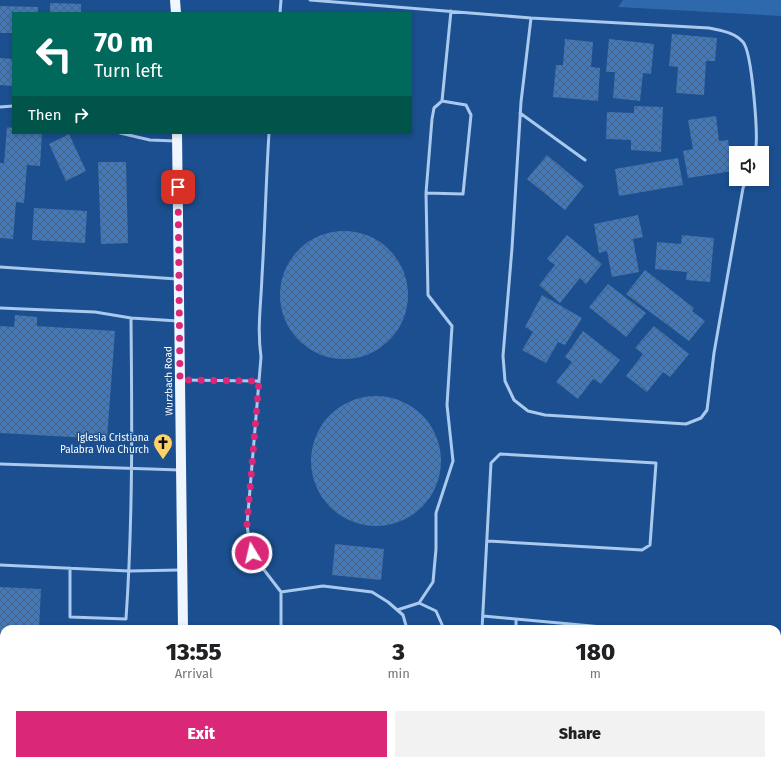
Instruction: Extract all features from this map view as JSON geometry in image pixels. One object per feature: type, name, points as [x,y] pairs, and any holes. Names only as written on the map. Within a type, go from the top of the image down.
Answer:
[{"type":"main road","points":[[175,0],[176,12]]},
{"type":"main road","name":"Wurzbach Road","points":[[177,137],[183,625]]},
{"type":"lane","points":[[280,12],[281,0]]},
{"type":"lane","points":[[310,0],[531,18],[709,28],[729,32],[744,43],[749,59],[756,135],[755,146]]},
{"type":"lane","points":[[442,102],[451,12]]},
{"type":"lane","points":[[531,18],[520,113],[512,256],[503,356],[505,381],[514,400],[528,411],[545,415],[686,424],[701,418],[708,410],[714,354],[745,186]]},
{"type":"lane","points":[[397,610],[419,603],[433,582],[436,549],[436,513],[453,462],[447,405],[452,326],[428,295],[426,193],[434,108],[442,102],[466,105],[471,115],[463,194],[426,193]]},
{"type":"lane","points":[[0,107],[12,106]]},
{"type":"lane","points":[[520,113],[585,160]]},
{"type":"lane","points":[[124,134],[150,140],[177,137]]},
{"type":"lane","points":[[269,134],[264,200],[262,276],[258,334],[261,358],[247,525],[252,553],[281,592],[281,625]]},
{"type":"lane","points":[[0,266],[179,279]]},
{"type":"lane","points":[[0,308],[96,312],[131,318],[179,321]]},
{"type":"lane","points":[[70,568],[70,617],[126,619],[132,469],[131,318]]},
{"type":"lane","points":[[180,380],[259,381]]},
{"type":"lane","points":[[483,625],[491,463],[500,454],[656,463],[650,545],[642,550],[488,540]]},
{"type":"lane","points":[[0,464],[181,470]]},
{"type":"lane","points":[[0,565],[129,571],[182,570]]},
{"type":"lane","points":[[281,592],[323,586],[372,592],[403,615],[406,625]]},
{"type":"lane","points":[[419,603],[436,611],[442,625]]},
{"type":"lane","points":[[484,616],[581,625]]},
{"type":"lane","points":[[516,619],[516,625]]},
{"type":"shaded area","points":[[623,0],[781,0],[781,16],[618,7]]},
{"type":"building","points":[[50,3],[81,4],[81,12],[50,12]]},
{"type":"building","points":[[0,6],[38,7],[38,12],[12,12],[12,33],[0,33]]},
{"type":"building","points":[[672,34],[717,38],[715,61],[706,61],[704,95],[676,93],[678,67],[669,66]]},
{"type":"building","points":[[565,39],[593,42],[591,67],[600,68],[598,101],[553,97],[556,65],[563,65]]},
{"type":"building","points":[[609,39],[654,44],[651,74],[643,73],[640,101],[613,98],[615,72],[606,72]]},
{"type":"building","points":[[0,58],[12,59],[12,86],[0,85]]},
{"type":"building","points":[[634,106],[663,107],[661,152],[631,150],[631,140],[606,139],[607,112],[634,113]]},
{"type":"building","points":[[716,116],[719,141],[728,140],[729,172],[688,178],[683,151],[693,149],[688,120]]},
{"type":"building","points":[[7,127],[12,128],[12,134],[42,134],[40,166],[27,165],[24,203],[16,202],[13,239],[0,238],[0,163],[4,163]]},
{"type":"building","points":[[69,134],[86,171],[66,181],[49,144]]},
{"type":"building","points":[[547,155],[584,186],[565,210],[527,179]]},
{"type":"building","points":[[678,158],[683,185],[619,196],[615,169]]},
{"type":"building","points":[[98,162],[126,162],[128,243],[101,244]]},
{"type":"building","points":[[34,208],[87,211],[85,243],[32,240]]},
{"type":"building","points":[[638,215],[643,237],[633,239],[639,272],[612,277],[607,251],[599,253],[594,224]]},
{"type":"building","points":[[350,231],[363,233],[380,241],[390,249],[398,259],[406,276],[408,295],[406,314],[398,331],[390,341],[380,349],[363,357],[338,359],[325,357],[308,349],[298,341],[290,331],[282,314],[280,289],[282,276],[290,259],[298,249],[308,241],[325,233]]},
{"type":"building","points":[[567,235],[602,264],[586,284],[580,278],[560,303],[539,285],[555,265],[547,259]]},
{"type":"building","points":[[682,235],[714,238],[710,282],[686,280],[687,272],[655,269],[657,242],[681,244]]},
{"type":"building","points":[[645,270],[694,308],[692,311],[705,321],[689,341],[626,294]]},
{"type":"building","points":[[608,284],[646,313],[626,337],[589,307]]},
{"type":"building","points":[[542,295],[582,318],[565,345],[558,342],[546,363],[522,350],[533,332],[525,327]]},
{"type":"building","points":[[15,315],[37,317],[37,326],[115,331],[107,439],[0,433],[0,326],[14,327]]},
{"type":"building","points":[[654,326],[689,354],[670,377],[663,372],[647,392],[626,376],[643,354],[635,348]]},
{"type":"building","points":[[583,331],[620,360],[601,384],[593,379],[578,399],[556,382],[572,362],[565,357]]},
{"type":"building","points":[[382,396],[395,398],[407,403],[418,410],[427,419],[439,442],[441,461],[439,480],[434,492],[427,503],[418,512],[395,524],[370,526],[357,524],[345,519],[334,512],[325,503],[313,480],[311,455],[313,442],[318,430],[325,419],[334,410],[357,398]]},
{"type":"building","points":[[335,544],[384,549],[381,580],[332,575]]},
{"type":"building","points":[[0,587],[41,589],[39,625],[0,625]]},
{"type":"place","name":"Iglesia Cristiana Palabra Viva Church","points":[[163,460]]},
{"type":"route","points":[[178,187],[180,380],[259,381],[252,481],[247,525],[252,553]]}]
